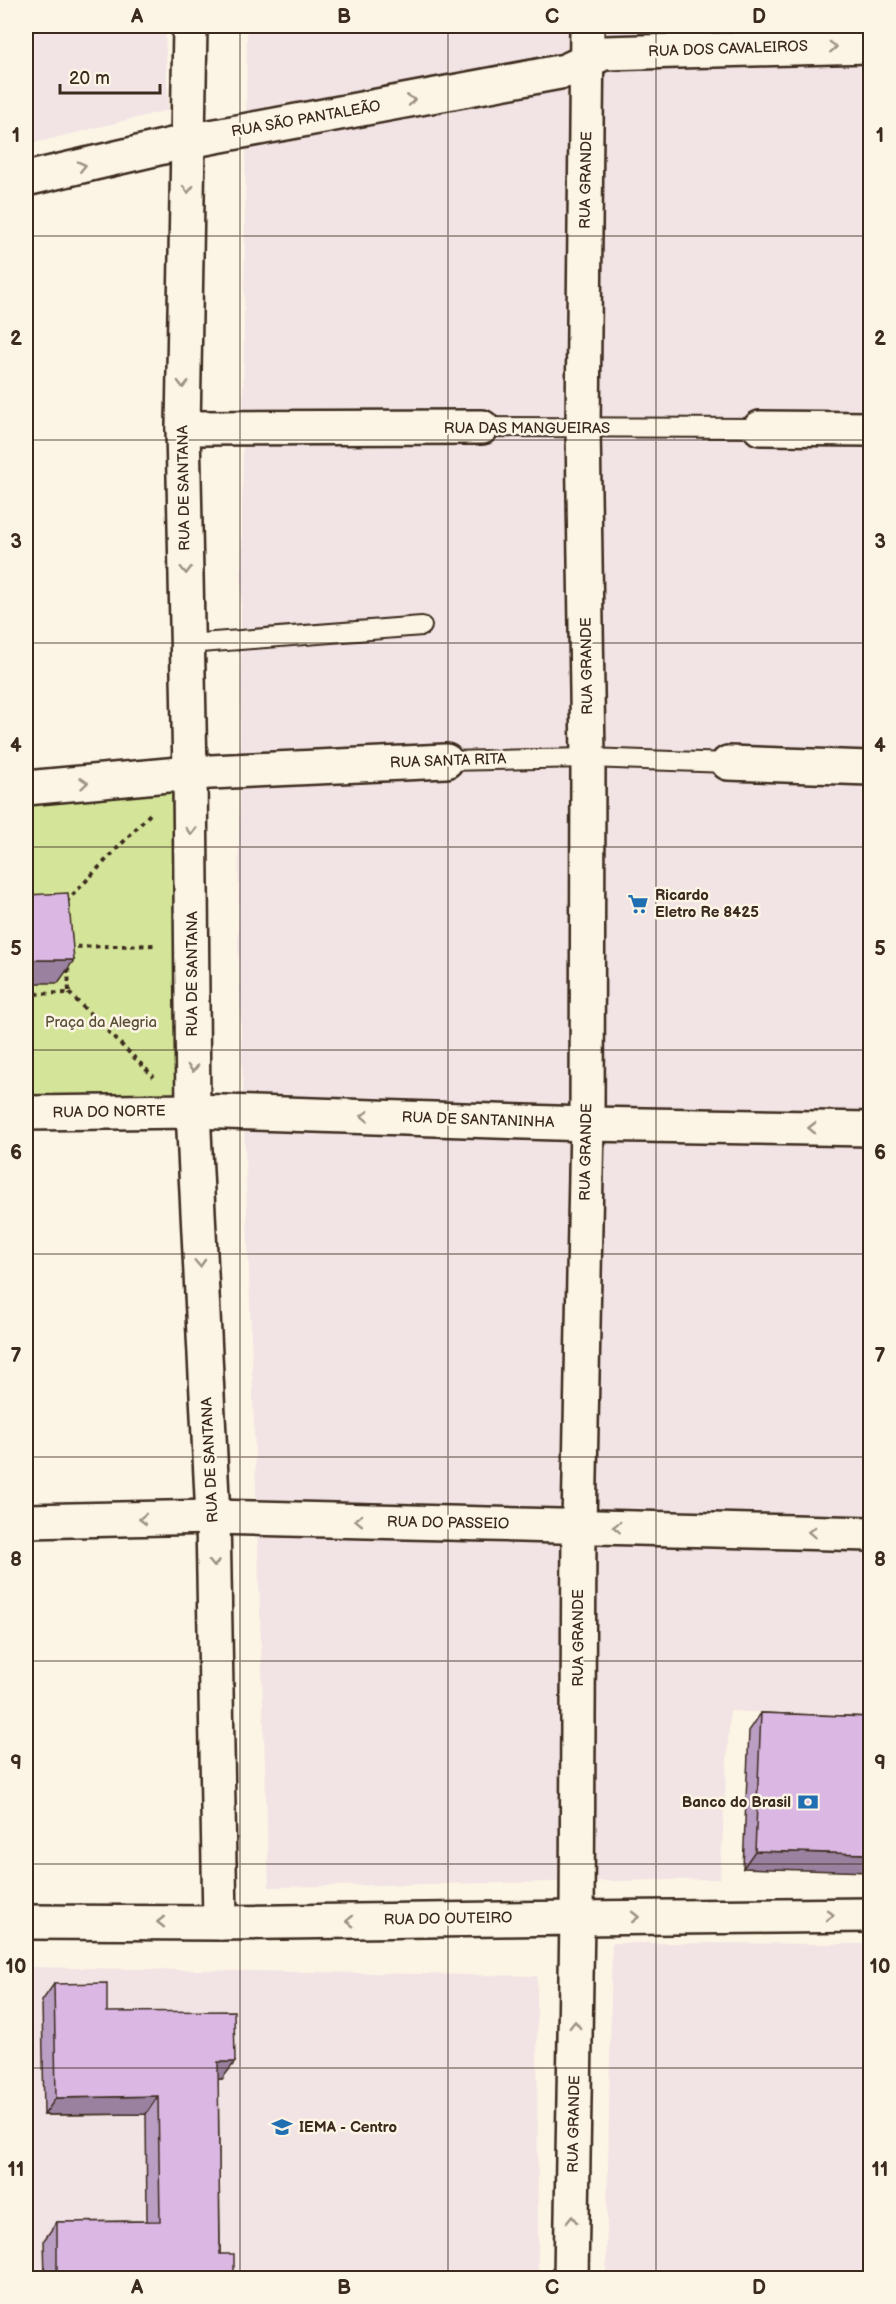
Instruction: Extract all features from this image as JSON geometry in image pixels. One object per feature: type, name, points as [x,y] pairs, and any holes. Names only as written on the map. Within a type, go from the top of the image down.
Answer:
[{"type":"street","name":"RUA DE SANTANA","points":[[190,26],[183,428],[190,773],[193,1111],[213,1517],[220,1923]]},
{"type":"street","name":"RUA GRANDE","points":[[571,2278],[577,1918],[579,1526],[587,1124],[588,758],[583,427],[587,26]]},
{"type":"street","name":"RUA DOS CAVALEIROS","points":[[587,61],[604,53],[870,45]]},
{"type":"street","name":"RUA SÃO PANTALEÃO","points":[[26,179],[189,141],[565,71],[587,61]]},
{"type":"street","name":"RUA DAS MANGUEIRAS","points":[[183,428],[482,428]]},
{"type":"street","name":"RUA DAS MANGUEIRAS","points":[[760,428],[870,429]]},
{"type":"street","name":"RUA SANTA RITA","points":[[26,788],[190,773],[446,760]]},
{"type":"street","name":"RUA SANTA RITA","points":[[728,763],[870,768]]},
{"type":"street","name":"RUA DE SANTANINHA","points":[[193,1111],[587,1124],[870,1129]]},
{"type":"street","name":"RUA DO NORTE","points":[[26,1113],[193,1111]]},
{"type":"street","name":"RUA DO PASSEIO","points":[[26,1521],[213,1517],[870,1534]]},
{"type":"street","name":"RUA DO OUTEIRO","points":[[26,1922],[220,1923],[870,1915]]},
{"type":"lane","name":"RUA DAS MANGUEIRAS","points":[[482,428],[760,428]]},
{"type":"lane","points":[[187,644],[422,626]]},
{"type":"lane","name":"RUA SANTA RITA","points":[[446,760],[588,758],[728,763]]},
{"type":"path","points":[[55,903],[65,902],[154,809],[155,820]]},
{"type":"path","points":[[65,902],[66,914]]},
{"type":"path","points":[[157,933],[158,956]]},
{"type":"path","points":[[67,936],[69,993],[161,1084]]},
{"type":"path","points":[[67,947],[158,945]]},
{"type":"path","points":[[26,994],[69,993]]},
{"type":"shaded area","points":[[26,26],[165,26],[168,110],[26,145]]},
{"type":"shaded area","points":[[247,26],[870,26],[870,1718],[730,1711],[720,1879],[269,1887],[238,936]]},
{"type":"shaded area","points":[[612,1943],[870,1944],[870,2278],[606,2278]]},
{"type":"shaded area","name":"IEMA - Centro","points":[[26,1967],[537,1976],[538,2278],[26,2278]]},
{"type":"green space","name":"Praça da Alegria","points":[[172,791],[178,1098],[26,1098],[26,804]]},
{"type":"building","points":[[68,893],[74,960],[26,960],[26,895]]},
{"type":"building","name":"Banco do Brasil","points":[[761,1713],[870,1717],[870,1854],[755,1851]]},
{"type":"building","points":[[107,1983],[107,2012],[234,2011],[235,2062],[218,2062],[220,2254],[234,2254],[234,2278],[57,2278],[57,2222],[160,2221],[158,2096],[56,2098],[54,1984]]},
{"type":"place","name":"Ricardo Eletro Re 8425","points":[[638,904]]},
{"type":"place","name":"Banco do Brasil","points":[[808,1802]]},
{"type":"place","name":"IEMA - Centro","points":[[282,2127]]}]
